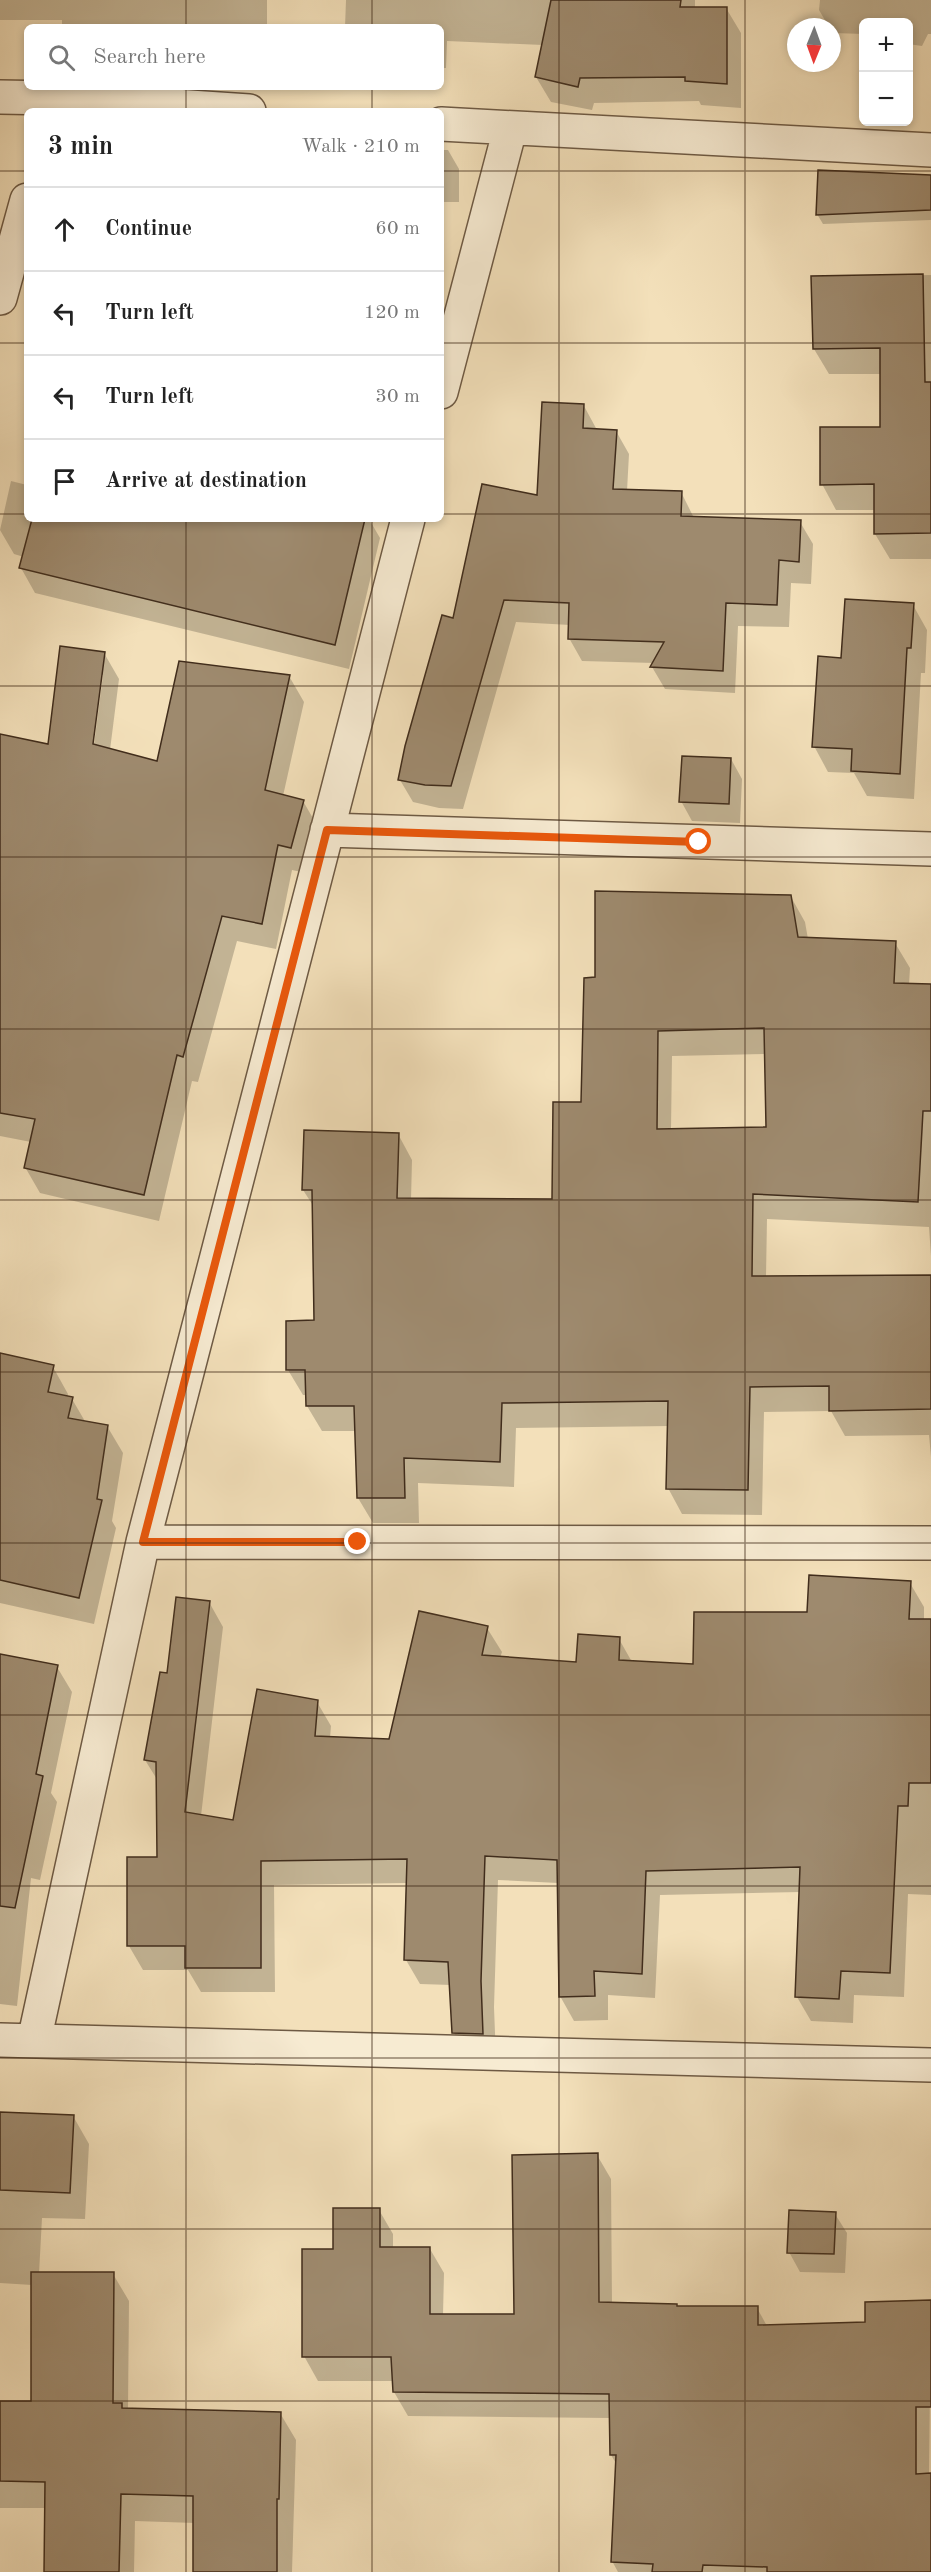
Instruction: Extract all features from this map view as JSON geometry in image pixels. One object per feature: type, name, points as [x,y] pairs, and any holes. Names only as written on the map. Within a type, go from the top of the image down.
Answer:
[{"type":"street","points":[[0,97],[53,104],[165,108]]},
{"type":"street","points":[[444,124],[931,150]]},
{"type":"street","points":[[444,381],[510,129]]},
{"type":"street","points":[[0,298],[24,211]]},
{"type":"street","points":[[34,2041],[143,1542],[407,522]]},
{"type":"street","points":[[327,830],[931,849]]},
{"type":"street","points":[[143,1542],[931,1542]]},
{"type":"street","points":[[0,2040],[931,2065]]},
{"type":"building","points":[[551,0],[681,0],[680,7],[727,7],[727,84],[685,81],[685,77],[580,78],[578,87],[535,77]]},
{"type":"building","points":[[818,170],[931,175],[931,210],[816,215]]},
{"type":"building","points":[[923,274],[925,382],[931,382],[931,533],[874,534],[874,484],[820,485],[820,427],[880,427],[880,348],[813,349],[811,276]]},
{"type":"building","points":[[542,402],[584,404],[583,428],[617,430],[613,489],[682,491],[681,516],[801,520],[799,562],[779,560],[777,605],[726,603],[723,671],[650,667],[664,642],[568,639],[569,603],[504,600],[451,786],[425,785],[398,780],[405,746],[442,615],[453,618],[482,484],[537,495]]},
{"type":"building","points":[[31,522],[364,522],[335,645],[19,568]]},
{"type":"building","points":[[845,599],[914,603],[911,648],[907,648],[900,774],[851,771],[852,749],[812,747],[818,656],[841,658]]},
{"type":"building","points":[[60,646],[105,652],[93,744],[157,761],[179,661],[290,675],[265,790],[304,800],[291,848],[278,845],[262,924],[222,916],[183,1057],[177,1055],[144,1195],[24,1168],[35,1119],[0,1113],[0,734],[48,744]]},
{"type":"building","points":[[682,756],[731,758],[729,804],[679,802]]},
{"type":"building","points":[[595,891],[791,895],[798,937],[896,941],[894,983],[931,984],[931,1111],[923,1111],[918,1202],[753,1194],[752,1276],[931,1275],[931,1409],[829,1411],[829,1386],[750,1387],[748,1490],[666,1489],[668,1401],[502,1403],[500,1462],[404,1458],[405,1498],[357,1498],[354,1406],[306,1406],[305,1370],[286,1370],[286,1321],[314,1320],[312,1190],[302,1190],[304,1130],[399,1133],[397,1198],[552,1199],[553,1102],[581,1102],[584,978],[595,977]],"holes":[[[764,1028],[766,1127],[657,1129],[658,1031]]]},
{"type":"building","points":[[0,1353],[54,1365],[48,1392],[73,1397],[68,1418],[108,1425],[97,1499],[102,1500],[79,1598],[0,1580]]},
{"type":"building","points":[[809,1575],[911,1581],[909,1619],[931,1619],[931,1783],[909,1783],[908,1806],[898,1806],[890,1973],[841,1971],[839,1999],[795,1997],[800,1867],[646,1871],[642,1974],[594,1971],[595,1996],[559,1997],[557,1860],[485,1856],[481,1981],[483,2034],[452,2033],[448,1962],[404,1960],[407,1859],[261,1861],[261,1968],[185,1968],[185,1946],[127,1946],[127,1857],[157,1857],[156,1762],[144,1760],[160,1672],[167,1673],[176,1597],[210,1601],[185,1812],[233,1820],[257,1689],[318,1700],[315,1736],[389,1739],[419,1611],[488,1626],[482,1655],[576,1662],[578,1634],[620,1637],[619,1660],[693,1664],[694,1612],[807,1612]]},
{"type":"building","points":[[0,1654],[58,1665],[36,1774],[43,1776],[15,1908],[0,1906]]},
{"type":"building","points":[[0,2112],[74,2115],[70,2193],[0,2190]]},
{"type":"building","points":[[598,2153],[599,2302],[677,2304],[677,2306],[758,2306],[758,2325],[865,2322],[865,2302],[931,2300],[931,2407],[916,2407],[916,2474],[931,2473],[931,2572],[767,2572],[767,2567],[703,2565],[702,2572],[652,2572],[653,2564],[611,2562],[616,2455],[610,2455],[609,2394],[393,2392],[391,2357],[302,2357],[302,2249],[333,2249],[333,2208],[380,2208],[380,2247],[430,2247],[430,2314],[514,2314],[512,2155]]},
{"type":"building","points":[[789,2210],[836,2212],[834,2254],[787,2253]]},
{"type":"building","points":[[31,2272],[114,2272],[113,2403],[122,2403],[122,2408],[281,2412],[279,2499],[277,2499],[277,2572],[193,2572],[193,2496],[121,2494],[119,2572],[44,2572],[45,2482],[0,2481],[0,2401],[31,2401]]},
{"type":"route","points":[[358,1542],[143,1542],[327,830],[699,842]]}]
